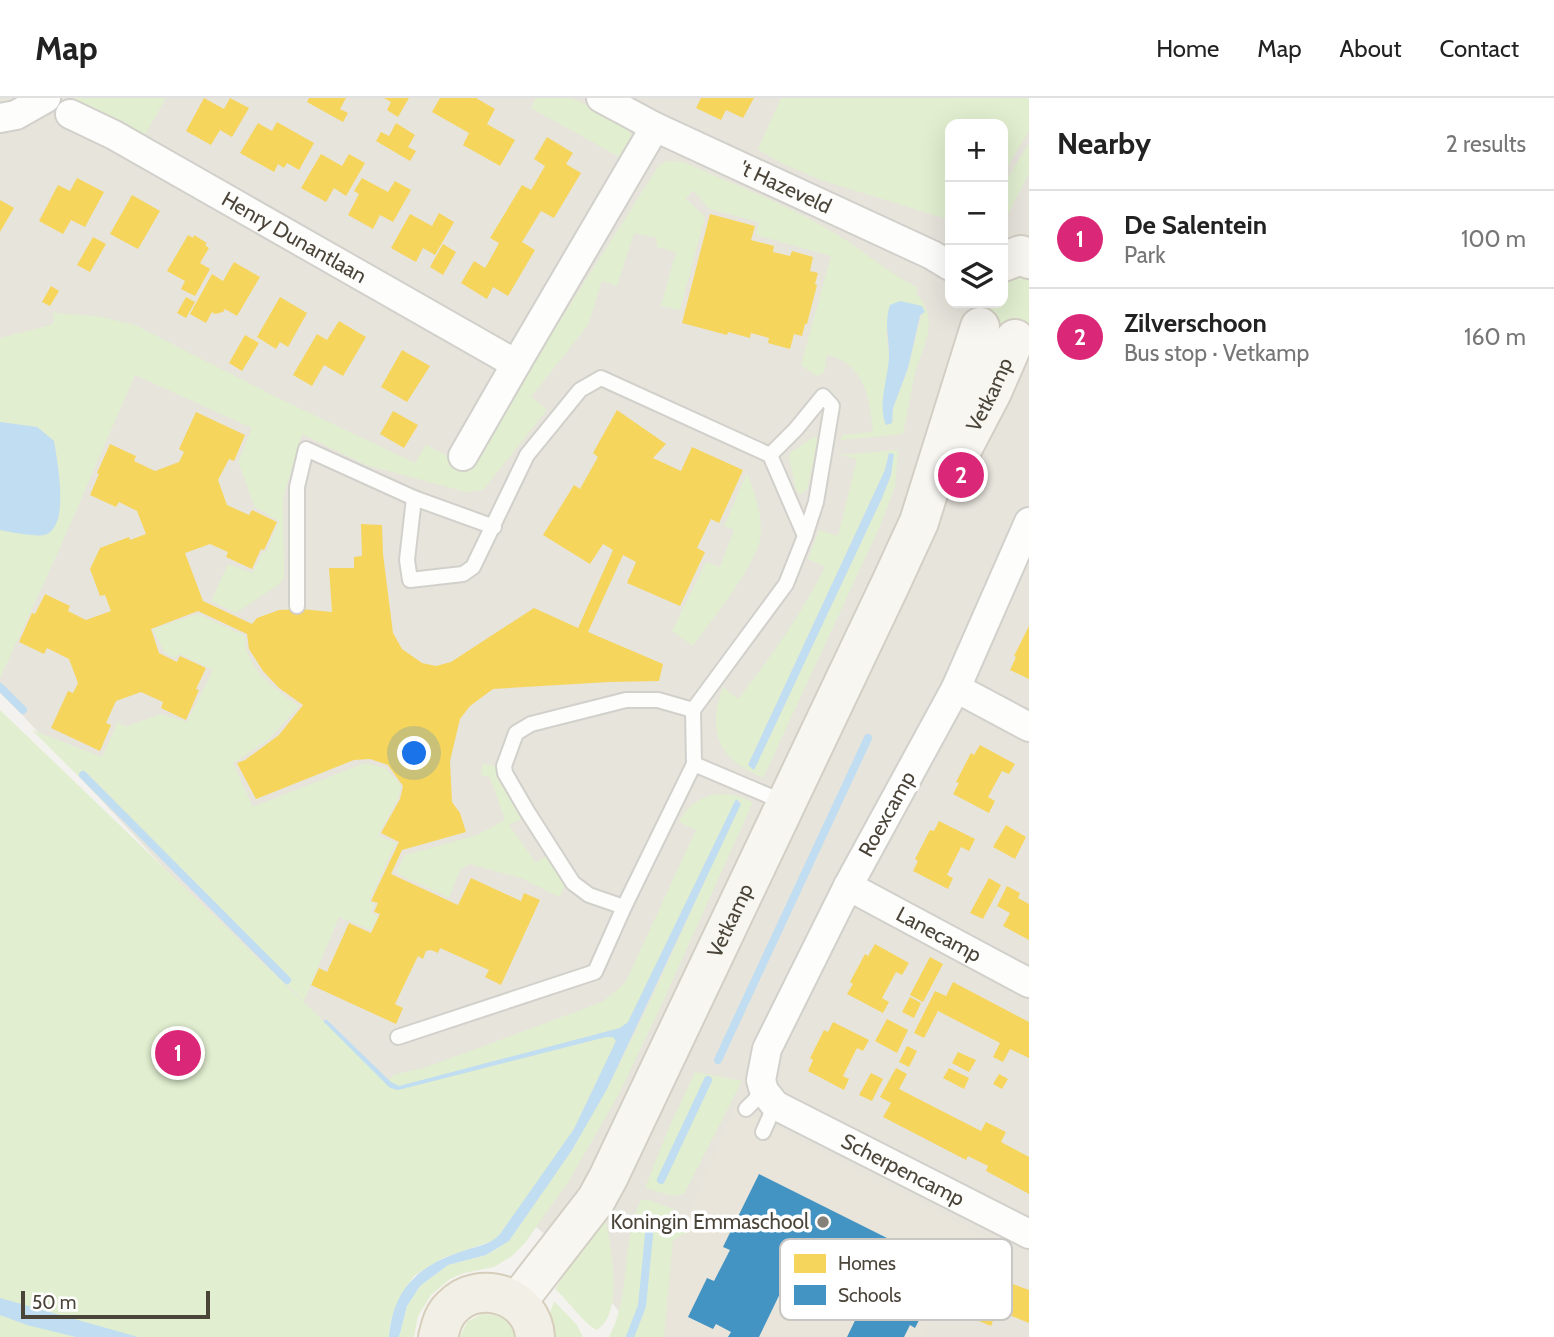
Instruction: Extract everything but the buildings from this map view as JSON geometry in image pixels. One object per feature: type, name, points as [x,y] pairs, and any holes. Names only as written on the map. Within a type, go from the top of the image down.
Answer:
[{"type":"main road","points":[[438,1337],[443,1320],[451,1307],[475,1293],[489,1292],[504,1295],[517,1302],[530,1317],[535,1337]]},
{"type":"street","points":[[0,118],[16,115],[46,98]]},
{"type":"street","name":"'t Hazeveld","points":[[615,101],[655,127],[800,192],[945,264]]},
{"type":"street","name":"Henry Dunantlaan","points":[[70,114],[114,135],[516,364]]},
{"type":"street","points":[[463,456],[655,127]]},
{"type":"street","name":"Vetkamp","points":[[517,1302],[596,1200],[607,1178],[919,522],[951,470],[992,392],[999,327]]},
{"type":"street","name":"Roexcamp","points":[[761,1102],[762,1070],[767,1049],[848,886],[956,688],[1029,522]]},
{"type":"street","points":[[956,688],[1029,727]]},
{"type":"street","name":"Lanecamp","points":[[848,886],[1029,983]]},
{"type":"street","name":"Scherpencamp","points":[[761,1102],[1029,1234]]},
{"type":"lane","points":[[414,498],[407,560],[410,580],[463,574],[473,567],[527,456],[580,390],[601,378],[770,454],[805,536]]},
{"type":"lane","points":[[398,1037],[595,972],[694,764],[693,710],[786,583],[805,536],[816,502],[832,406],[823,396],[796,429],[770,454]]},
{"type":"lane","points":[[298,606],[297,487],[306,449],[414,498],[494,527]]},
{"type":"lane","points":[[624,907],[589,895],[573,883],[527,811],[505,773],[504,765],[516,733],[531,724],[626,700],[659,700],[693,710]]},
{"type":"lane","points":[[694,764],[786,803]]},
{"type":"lane","points":[[761,1102],[763,1132]]},
{"type":"shaded area","points":[[0,98],[1029,98],[1029,1337],[640,1337],[586,1271],[321,1037],[0,691]]},
{"type":"shaded area","name":"Koningin Emmaschool","points":[[736,1107],[978,1233],[975,1239],[780,1239],[780,1320],[932,1320],[923,1337],[664,1337],[674,1236],[689,1230],[688,1214]]},
{"type":"green space","points":[[74,98],[166,98],[142,140],[83,108]]},
{"type":"green space","points":[[536,98],[571,98],[621,120],[631,134],[631,141],[623,159],[531,108]]},
{"type":"green space","points":[[781,98],[1029,98],[1029,131],[1008,166],[1008,119],[945,119],[945,218],[821,180],[781,163],[758,149]]},
{"type":"green space","points":[[1029,143],[1029,173],[1008,214],[1008,177]]},
{"type":"green space","points":[[666,161],[683,162],[772,201],[836,234],[918,288],[916,294],[924,304],[929,325],[914,378],[903,434],[841,440],[842,435],[873,432],[863,384],[850,366],[827,355],[824,373],[816,376],[801,365],[831,256],[756,235],[759,222],[709,209],[693,190],[686,199],[705,217],[680,310],[661,306],[676,252],[657,247],[656,238],[634,233],[617,286],[602,281],[588,325],[531,397],[547,410],[483,490],[466,492],[366,465],[302,434],[283,499],[284,578],[278,585],[236,613],[211,601],[228,564],[252,573],[263,552],[266,552],[279,521],[255,507],[238,462],[252,428],[135,375],[0,678],[0,530],[44,535],[59,519],[58,468],[54,441],[37,427],[0,422],[0,338],[51,325],[54,322],[53,313],[97,316],[135,325],[278,398],[415,463],[426,445],[467,466],[658,167]],"holes":[[[922,313],[908,368],[893,408],[892,423],[886,425],[889,355],[886,330]]]},
{"type":"green space","points":[[1008,275],[1029,277],[1029,324],[1015,328],[1001,326],[986,308],[1008,308]]},
{"type":"green space","points":[[814,437],[818,438],[807,490],[800,494],[796,490],[789,457],[791,452]]},
{"type":"green space","points":[[898,450],[895,487],[879,528],[763,778],[734,761],[721,745],[716,726],[717,706],[723,687],[738,699],[796,619],[825,567],[808,559],[819,530],[838,536],[857,459],[839,455]],"holes":[[[889,454],[891,475],[882,498],[754,770],[748,765],[885,470]]]},
{"type":"green space","points":[[747,473],[760,517],[759,543],[739,582],[693,646],[672,631],[706,562],[720,567],[734,530],[724,526]]},
{"type":"green space","points":[[198,614],[245,636],[246,647],[255,668],[299,706],[270,738],[233,763],[253,807],[365,763],[385,768],[401,785],[398,799],[378,836],[396,843],[369,901],[375,904],[371,912],[378,917],[371,930],[339,917],[304,1001],[32,730],[102,757],[118,722],[125,727],[161,714],[187,722],[213,670],[179,654],[175,658],[164,652],[153,629]]},
{"type":"green space","points":[[0,710],[389,1084],[392,1083],[389,1080],[393,1075],[427,1067],[602,1002],[627,979],[696,830],[679,822],[685,812],[702,799],[721,794],[742,797],[752,804],[619,1094],[570,1179],[525,1243],[512,1256],[494,1267],[464,1273],[450,1279],[431,1295],[418,1316],[414,1337],[399,1337],[407,1306],[420,1286],[448,1265],[486,1255],[509,1241],[572,1150],[607,1089],[648,1006],[741,801],[736,800],[574,1129],[544,1175],[495,1240],[443,1258],[414,1276],[400,1297],[390,1323],[389,1337],[0,1337]]},
{"type":"green space","points":[[482,764],[499,766],[503,786],[522,818],[509,825],[536,863],[546,856],[566,885],[559,897],[521,878],[469,864],[460,870],[449,898],[396,873],[405,855],[477,835],[505,820],[490,777],[481,775]]},
{"type":"green space","points":[[695,1072],[742,1081],[684,1194],[673,1196],[645,1188],[668,1130]]},
{"type":"green space","points":[[641,1200],[649,1200],[678,1211],[687,1233],[673,1240],[664,1337],[609,1337],[621,1303],[630,1234]]},
{"type":"green space","points":[[605,1214],[612,1258],[613,1292],[606,1321],[597,1330],[555,1289]]},
{"type":"green space","points":[[554,1301],[577,1325],[583,1337],[549,1337],[548,1319]]},
{"type":"green space","points":[[482,1314],[503,1319],[515,1337],[460,1337],[467,1322]]},
{"type":"water","points":[[900,301],[922,306],[925,312],[920,315],[908,368],[893,408],[892,423],[886,425],[883,399],[889,363],[887,318],[890,305]]},
{"type":"water","points":[[0,422],[37,427],[54,441],[60,508],[52,530],[44,535],[0,530]]},
{"type":"water","points":[[889,453],[894,454],[891,475],[882,498],[754,770],[748,765],[885,470]]},
{"type":"water","points":[[736,799],[741,804],[607,1089],[572,1150],[509,1241],[486,1255],[448,1265],[420,1286],[407,1306],[399,1337],[389,1337],[396,1304],[412,1280],[436,1262],[489,1242],[500,1234],[574,1129],[616,1041],[613,1037],[606,1037],[398,1090],[390,1088],[324,1020],[391,1082],[399,1086],[620,1028],[628,1022]]},
{"type":"water","points":[[0,1298],[138,1337],[76,1337],[27,1325],[0,1315]]},
{"type":"waterway","points":[[0,687],[23,710]]},
{"type":"waterway","points":[[718,1060],[868,738]]},
{"type":"waterway","points":[[83,775],[287,980]]},
{"type":"waterway","points":[[661,1180],[708,1080]]},
{"type":"waterway","points":[[630,1337],[642,1306],[650,1225]]},
{"type":"place","name":"Zilverschoon","points":[[961,475]]},
{"type":"place","name":"De Salentein","points":[[178,1053]]},
{"type":"place","name":"Koningin Emmaschool","points":[[823,1222]]}]
